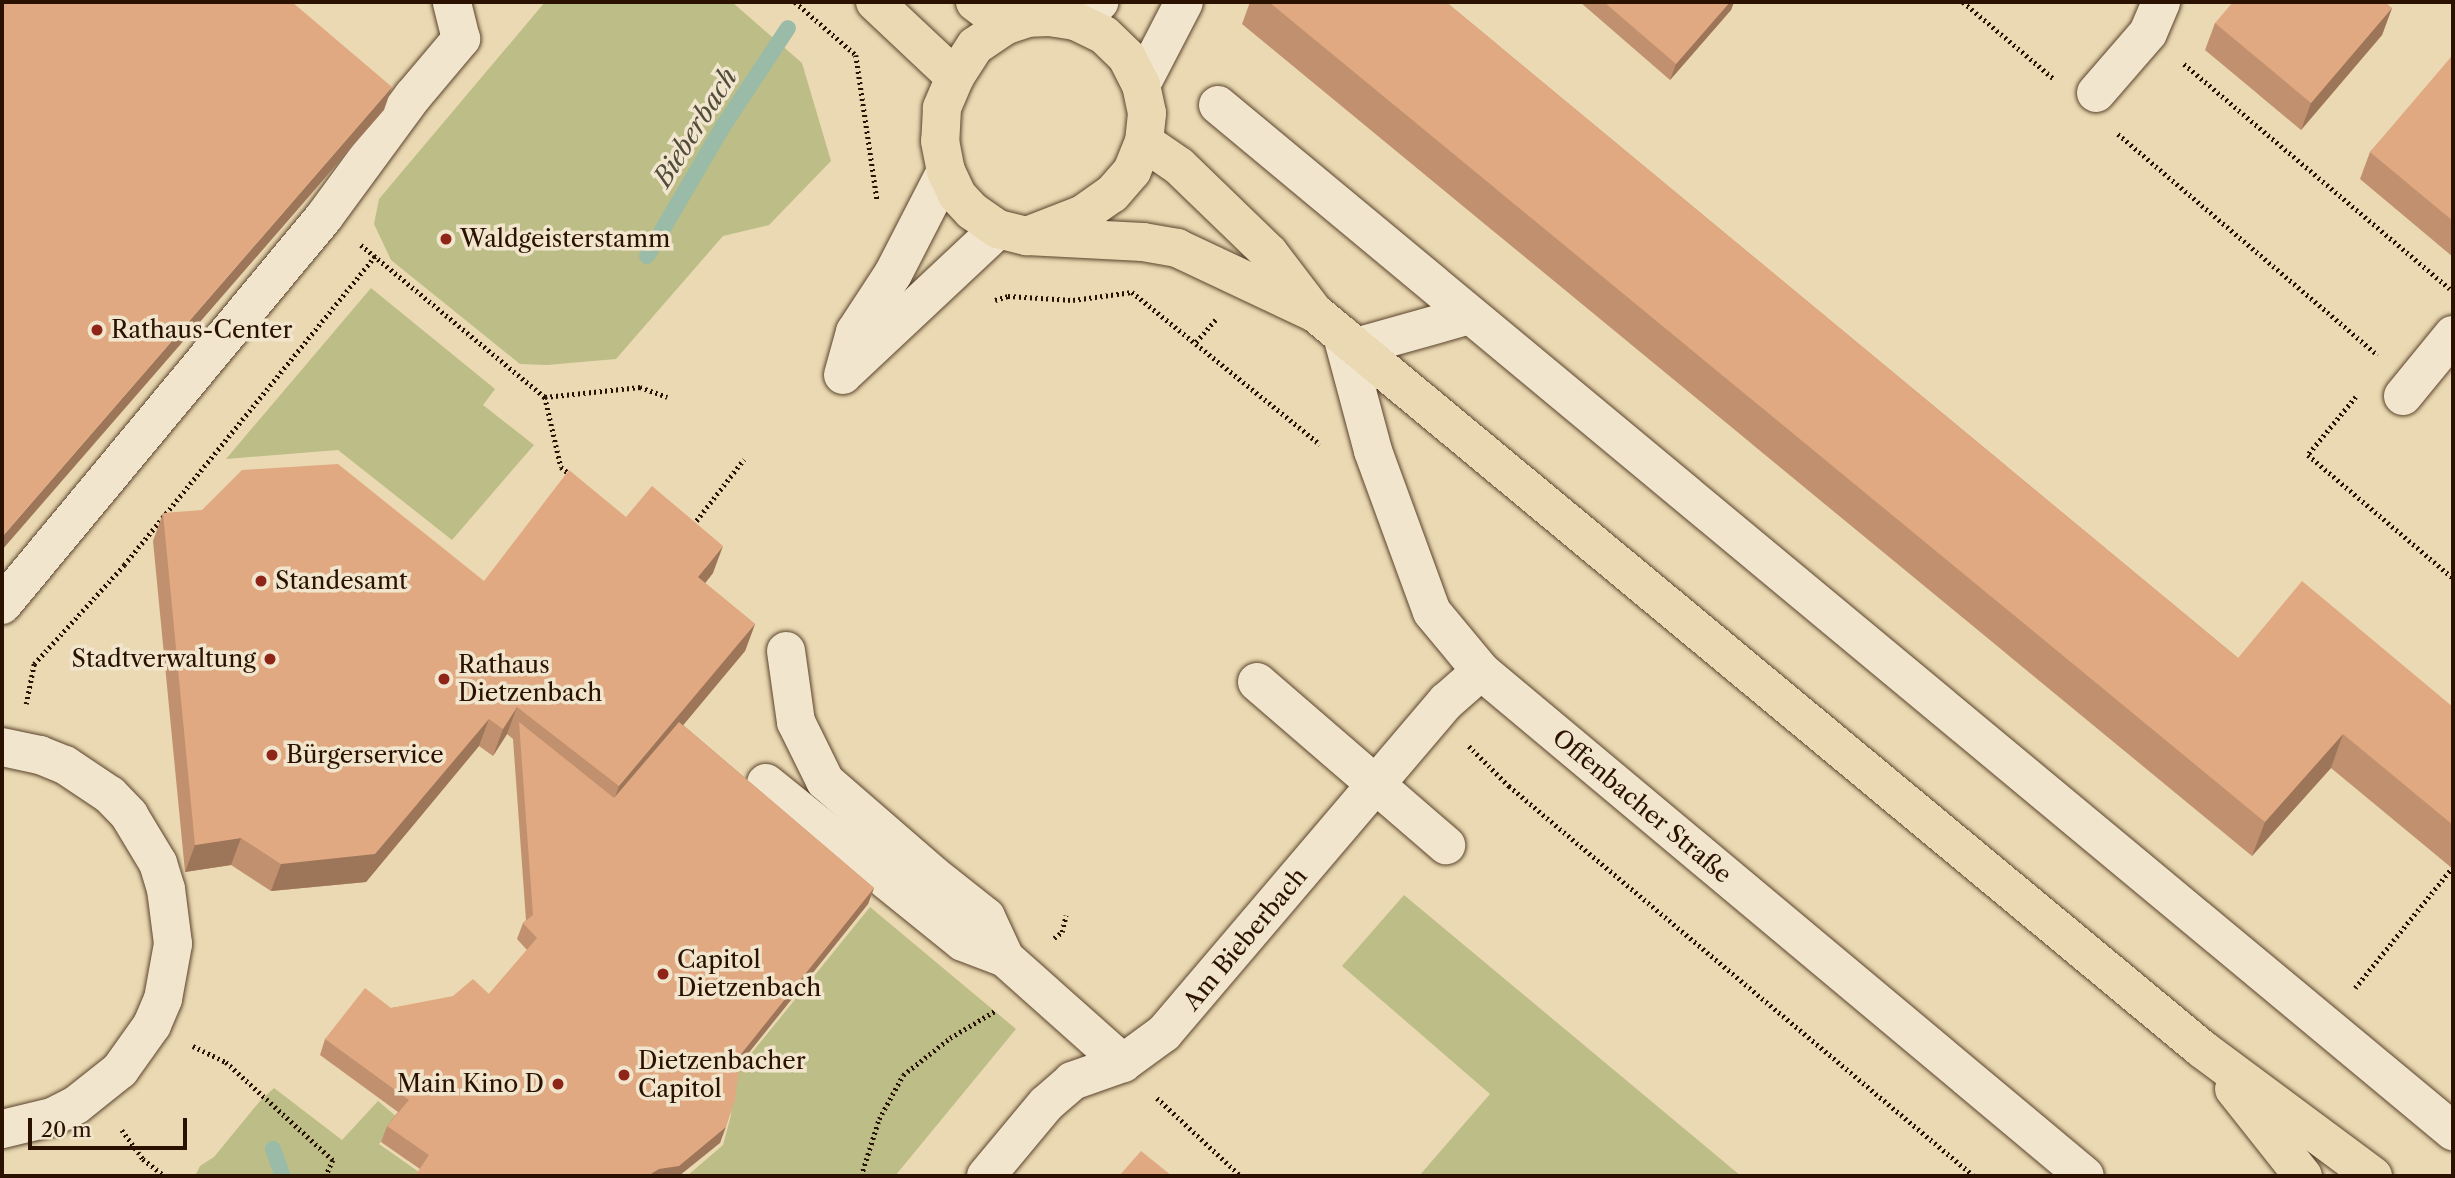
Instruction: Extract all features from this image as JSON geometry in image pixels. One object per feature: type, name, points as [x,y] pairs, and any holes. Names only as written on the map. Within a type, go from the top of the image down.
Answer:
[{"type":"main road","points":[[875,2],[955,77]]},
{"type":"main road","points":[[975,2],[1006,25]]},
{"type":"main road","points":[[1087,11],[1104,35],[1127,57],[1141,85],[1147,113],[1144,142],[1132,171],[1112,194],[1083,214],[1012,233],[972,211],[957,195],[946,172],[940,141],[942,108],[955,77],[975,46],[1006,25],[1087,11]]},
{"type":"main road","name":"Offenbacher Straße","points":[[1144,142],[1179,166],[1269,253],[1337,331],[2202,1049],[2373,1176]]},
{"type":"main road","name":"Offenbacher Straße","points":[[1012,233],[1143,242],[1177,248],[1337,331]]},
{"type":"main road","name":"Offenbacher Straße","points":[[2202,1049],[2303,1176]]},
{"type":"street","points":[[2,605],[324,217],[413,96],[461,39],[452,2]]},
{"type":"street","points":[[1141,85],[1184,2]]},
{"type":"street","points":[[2096,93],[2154,17]]},
{"type":"street","points":[[1218,105],[2453,1131]]},
{"type":"street","points":[[946,172],[893,274],[855,332],[843,375],[925,297],[1012,233]]},
{"type":"street","points":[[1337,331],[1470,315]]},
{"type":"street","name":"Offenbacher Straße","points":[[1337,331],[1373,451],[1432,612],[1481,671],[2085,1176]]},
{"type":"street","points":[[2403,396],[2453,335]]},
{"type":"street","points":[[786,651],[796,723],[825,781],[986,917],[1016,968]]},
{"type":"street","name":"Am Bieberbach","points":[[986,1176],[1046,1104],[1072,1080],[1123,1063],[1164,1033],[1437,713],[1481,671]]},
{"type":"street","points":[[1257,682],[1446,845]]},
{"type":"street","points":[[2,1129],[52,1117],[94,1092],[120,1070],[152,1025],[163,999],[173,944],[166,889],[158,863],[136,827],[110,796],[65,765],[10,748]]},
{"type":"street","points":[[766,783],[963,943],[1016,968],[1123,1063]]},
{"type":"path","points":[[795,2],[856,55],[877,198],[876,209]]},
{"type":"path","points":[[1963,2],[2055,80]]},
{"type":"path","points":[[2154,17],[2453,292]]},
{"type":"path","points":[[2117,132],[2386,362]]},
{"type":"path","points":[[324,217],[545,397],[561,467],[582,484]]},
{"type":"path","points":[[10,748],[34,664],[124,565],[374,256]]},
{"type":"path","points":[[925,297],[958,311],[1008,296],[1073,300],[1132,292],[1323,446]]},
{"type":"path","points":[[545,397],[640,387],[667,397]]},
{"type":"path","points":[[2360,393],[2308,455],[2453,578]]},
{"type":"path","points":[[687,533],[744,459]]},
{"type":"path","points":[[1437,713],[1509,786],[1974,1176]]},
{"type":"path","points":[[2323,1022],[2345,1000],[2452,868]]},
{"type":"path","points":[[861,1176],[878,1119],[903,1075],[950,1038],[1008,1002],[1016,968]]},
{"type":"path","points":[[152,1025],[226,1062],[333,1160],[326,1176]]},
{"type":"path","points":[[1123,1063],[1192,1133],[1241,1176]]},
{"type":"path","points":[[94,1092],[143,1158],[165,1176]]},
{"type":"green space","points":[[545,2],[732,2],[802,63],[831,161],[769,225],[723,236],[616,359],[547,365],[520,364],[391,260],[374,224],[379,199]]},
{"type":"green space","points":[[371,288],[495,389],[483,405],[534,445],[452,540],[338,450],[226,459]]},
{"type":"green space","points":[[1404,895],[1741,1176],[1419,1176],[1490,1094],[1342,966]]},
{"type":"green space","points":[[870,907],[1016,1029],[895,1176],[687,1176],[723,1145],[731,1115],[733,1076]]},
{"type":"green space","points":[[274,1088],[342,1140],[378,1101],[398,1118],[379,1144],[419,1172],[417,1176],[195,1176],[200,1166],[214,1157]]},
{"type":"building","name":"Rathaus-Center","points":[[2,2],[292,2],[392,87],[2,537]]},
{"type":"building","points":[[1269,2],[1446,2],[2238,658],[2302,581],[2453,707],[2453,825],[2343,734],[2265,822]]},
{"type":"building","points":[[1604,2],[1730,2],[1676,64]]},
{"type":"building","points":[[2233,2],[2385,2],[2392,8],[2311,103],[2215,23]]},
{"type":"building","points":[[2451,57],[2453,59],[2453,221],[2370,152]]},
{"type":"building","name":"Rathaus Dietzenbach","points":[[338,464],[484,581],[569,470],[626,517],[652,486],[723,546],[698,577],[755,624],[619,786],[517,707],[503,729],[489,719],[375,854],[281,864],[241,838],[195,845],[163,513],[202,510],[242,470]]},
{"type":"building","name":"Capitol Dietzenbach","points":[[519,722],[614,798],[679,722],[874,888],[741,1054],[735,1100],[726,1127],[679,1166],[659,1169],[647,1176],[415,1176],[429,1155],[387,1126],[409,1100],[325,1039],[365,988],[391,1008],[453,996],[473,979],[489,994],[537,938],[523,923],[533,915]]},
{"type":"building","points":[[1141,1151],[1172,1176],[1119,1176]]},
{"type":"waterway","name":"Bieberbach","points":[[647,256],[724,125],[788,28]]},
{"type":"waterway","points":[[273,1149],[283,1176]]},
{"type":"place","name":"Waldgeisterstamm","points":[[446,239]]},
{"type":"place","name":"Rathaus-Center","points":[[97,330]]},
{"type":"place","name":"Standesamt","points":[[261,581]]},
{"type":"place","name":"Stadtverwaltung","points":[[270,659]]},
{"type":"place","name":"Rathaus Dietzenbach","points":[[444,679]]},
{"type":"place","name":"Bürgerservice","points":[[272,755]]},
{"type":"place","name":"Capitol Dietzenbach","points":[[663,974]]},
{"type":"place","name":"Dietzenbacher Capitol","points":[[624,1075]]},
{"type":"place","name":"Main Kino D","points":[[558,1084]]}]
